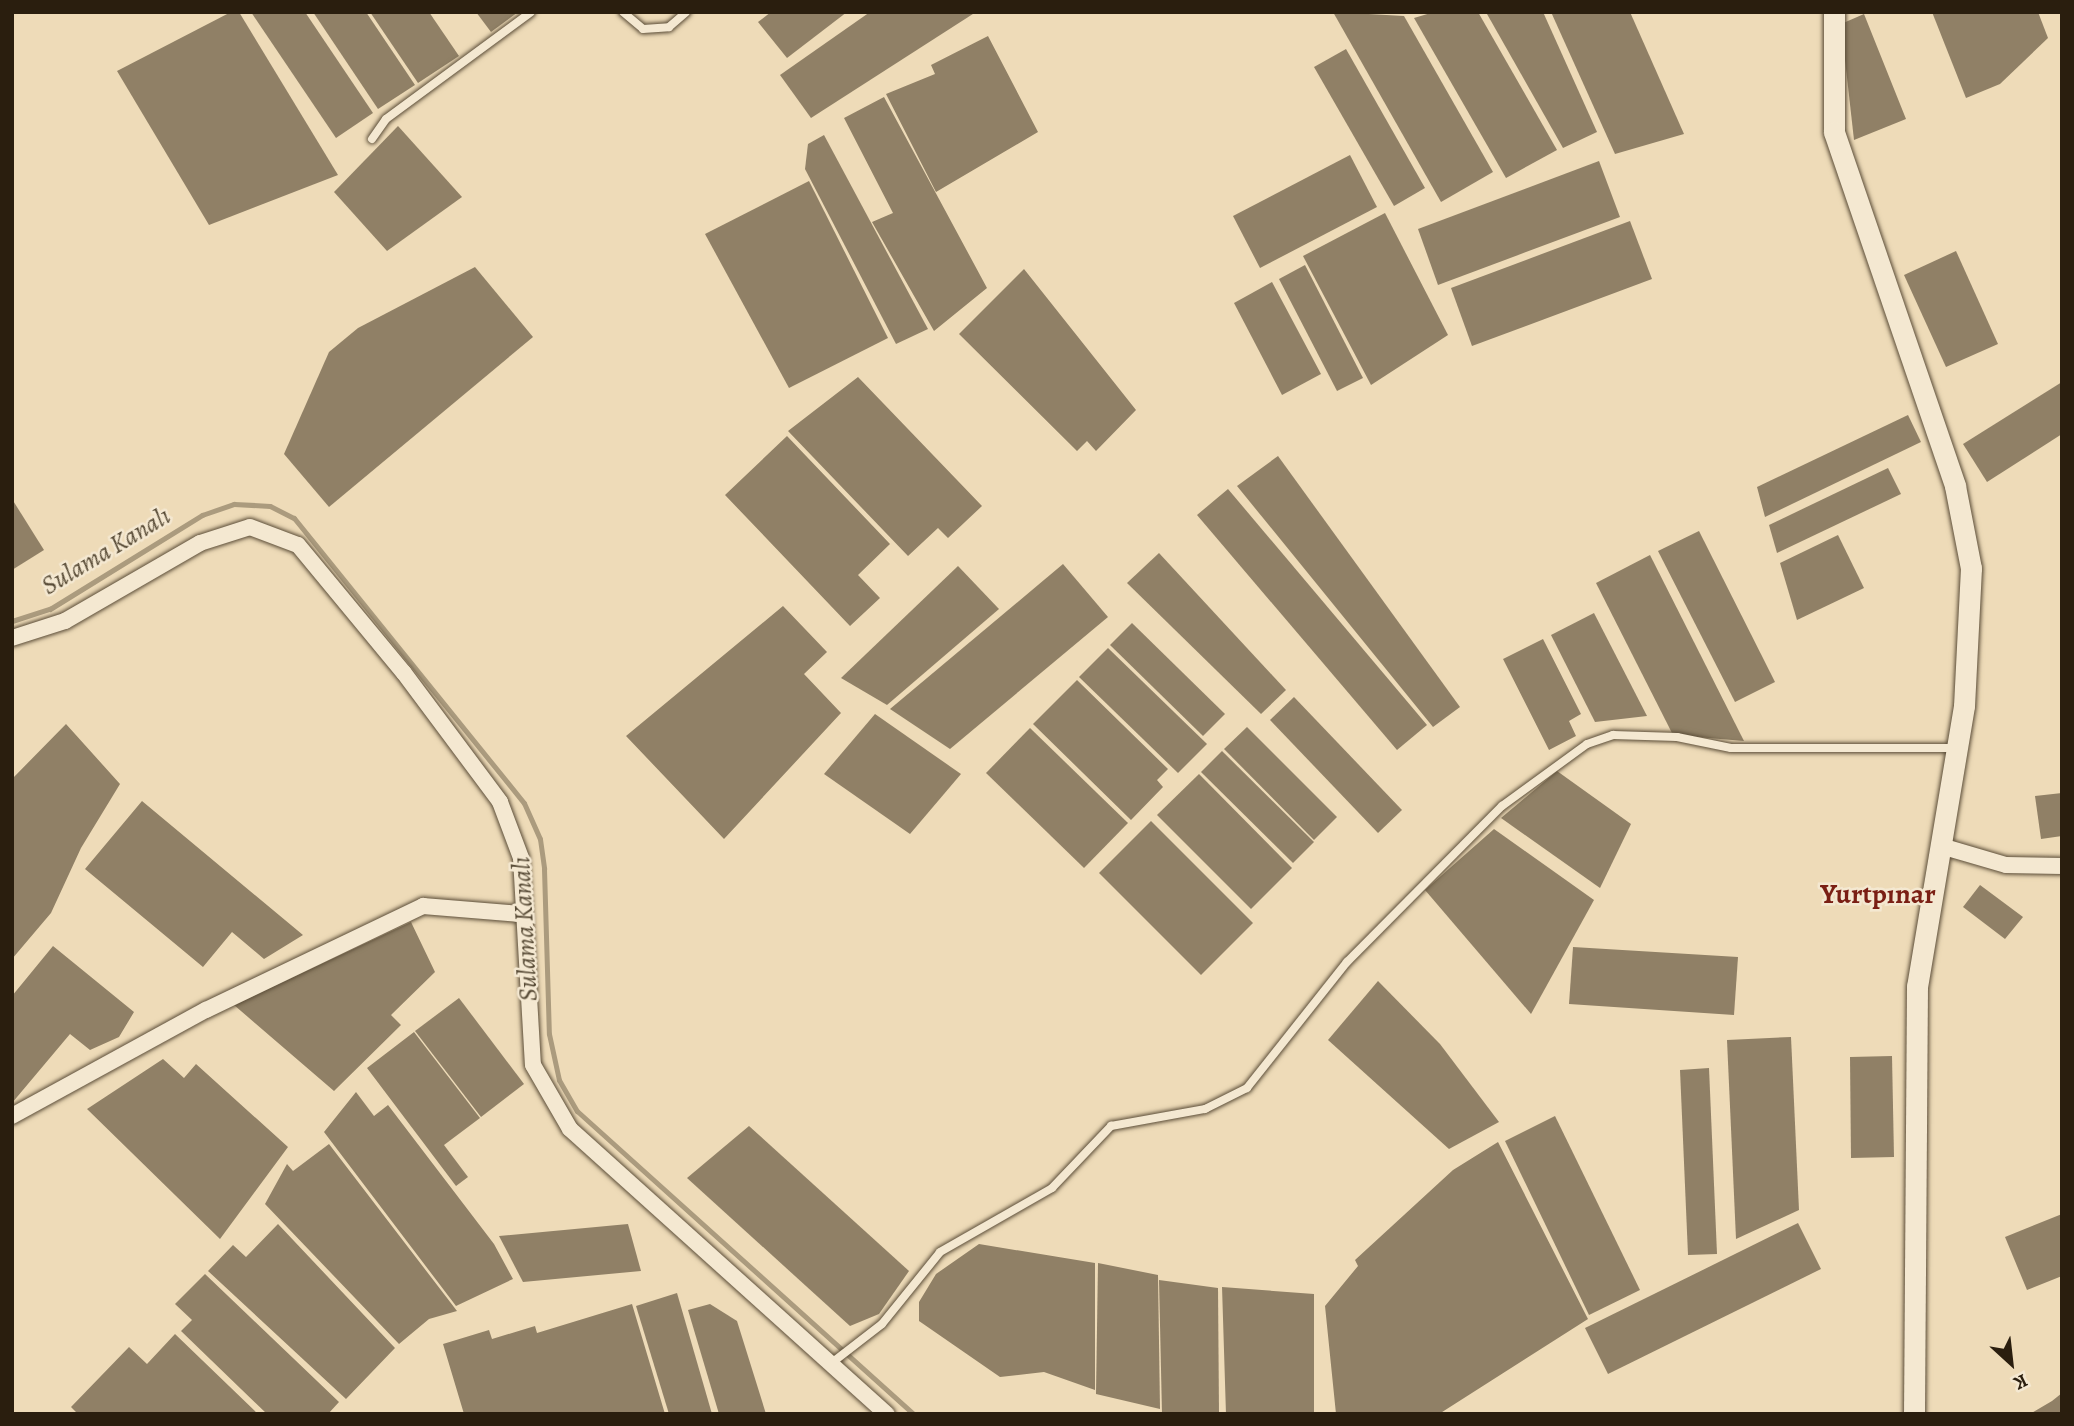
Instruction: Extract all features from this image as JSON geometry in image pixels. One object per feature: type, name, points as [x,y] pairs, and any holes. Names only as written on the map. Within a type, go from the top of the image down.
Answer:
[{"type":"street","points":[[1834,12],[1834,132],[1955,486],[1971,568],[1957,748],[1917,986],[1914,1414]]},
{"type":"street","points":[[12,638],[65,621],[200,543],[250,527],[298,545],[404,673],[500,802],[521,858],[521,914],[533,1066],[570,1129],[829,1365],[887,1414]]},
{"type":"street","points":[[1941,846],[2006,865],[2062,866]]},
{"type":"street","points":[[12,1116],[206,1010],[423,906],[521,914]]},
{"type":"lane","points":[[372,139],[386,119],[531,12]]},
{"type":"lane","points":[[623,12],[643,29],[669,27],[686,12]]},
{"type":"lane","points":[[829,1365],[882,1324],[940,1252],[1052,1188],[1111,1126],[1205,1109],[1247,1088],[1366,942],[1502,806],[1587,744],[1613,735],[1677,737],[1731,748],[1957,748]]},
{"type":"building","points":[[231,12],[239,12],[338,175],[209,225],[117,71]]},
{"type":"building","points":[[251,12],[305,12],[373,113],[336,138]]},
{"type":"building","points":[[313,12],[366,12],[415,85],[378,109]]},
{"type":"building","points":[[370,12],[429,12],[459,56],[418,83]]},
{"type":"building","points":[[476,12],[518,12],[491,32]]},
{"type":"building","points":[[771,12],[847,12],[787,58],[758,22]]},
{"type":"building","points":[[870,12],[976,12],[811,118],[780,75]]},
{"type":"building","points":[[1333,12],[1404,16],[1493,172],[1441,202]]},
{"type":"building","points":[[1434,12],[1478,12],[1557,150],[1506,178],[1414,18]]},
{"type":"building","points":[[1543,12],[1597,132],[1563,148],[1487,14]]},
{"type":"building","points":[[1551,12],[1630,12],[1684,134],[1615,154]]},
{"type":"building","points":[[1932,12],[2038,12],[2048,38],[2000,84],[1966,98]]},
{"type":"building","points":[[1864,14],[1906,119],[1854,140],[1841,24]]},
{"type":"building","points":[[988,36],[1038,132],[936,192],[886,94],[935,74],[931,65]]},
{"type":"building","points":[[1346,49],[1425,188],[1394,206],[1314,67]]},
{"type":"building","points":[[884,97],[987,288],[934,331],[872,222],[893,213],[844,118]]},
{"type":"building","points":[[398,126],[462,197],[387,251],[334,192]]},
{"type":"building","points":[[824,135],[928,329],[896,344],[805,169],[808,144]]},
{"type":"building","points":[[1350,155],[1377,207],[1260,268],[1233,216]]},
{"type":"building","points":[[1599,161],[1620,217],[1438,285],[1418,229]]},
{"type":"building","points":[[809,181],[888,338],[789,388],[705,234]]},
{"type":"building","points":[[1385,213],[1448,335],[1371,385],[1303,256]]},
{"type":"building","points":[[1630,221],[1652,279],[1472,346],[1451,288]]},
{"type":"building","points":[[1956,251],[1998,344],[1946,367],[1904,275]]},
{"type":"building","points":[[1305,265],[1363,378],[1337,391],[1279,279]]},
{"type":"building","points":[[475,267],[533,337],[329,507],[284,454],[329,352],[358,328]]},
{"type":"building","points":[[1024,269],[1136,410],[1096,451],[1087,441],[1077,451],[959,334]]},
{"type":"building","points":[[1272,282],[1321,374],[1282,395],[1234,303]]},
{"type":"building","points":[[858,377],[982,506],[948,538],[938,528],[908,556],[788,431]]},
{"type":"building","points":[[2062,382],[2062,434],[1987,482],[1963,444]]},
{"type":"building","points":[[1908,415],[1921,442],[1765,517],[1757,487]]},
{"type":"building","points":[[787,436],[890,544],[858,575],[880,598],[850,626],[725,495]]},
{"type":"building","points":[[1278,456],[1460,707],[1433,727],[1237,486]]},
{"type":"building","points":[[1888,468],[1901,494],[1777,553],[1769,525]]},
{"type":"building","points":[[1228,489],[1427,725],[1397,750],[1197,515]]},
{"type":"building","points":[[12,499],[44,550],[12,570]]},
{"type":"building","points":[[1699,531],[1775,682],[1735,702],[1658,551]]},
{"type":"building","points":[[1838,535],[1864,588],[1797,620],[1780,563]]},
{"type":"building","points":[[1159,553],[1286,690],[1261,714],[1127,583]]},
{"type":"building","points":[[1650,555],[1744,741],[1673,735],[1596,583]]},
{"type":"building","points":[[1063,564],[1108,617],[950,749],[890,709]]},
{"type":"building","points":[[958,566],[999,609],[887,705],[841,678]]},
{"type":"building","points":[[783,606],[827,652],[804,674],[841,713],[724,839],[626,736]]},
{"type":"building","points":[[1594,613],[1647,716],[1595,722],[1551,635]]},
{"type":"building","points":[[1132,623],[1225,714],[1203,736],[1110,645]]},
{"type":"building","points":[[1543,639],[1581,714],[1569,721],[1576,736],[1549,750],[1503,659]]},
{"type":"building","points":[[1108,648],[1207,744],[1178,773],[1079,677]]},
{"type":"building","points":[[1077,680],[1168,769],[1157,780],[1163,787],[1131,820],[1033,724]]},
{"type":"building","points":[[1294,697],[1402,810],[1378,833],[1270,720]]},
{"type":"building","points":[[875,714],[961,774],[910,834],[824,774]]},
{"type":"building","points":[[66,724],[120,784],[81,848],[51,913],[12,959],[12,779]]},
{"type":"building","points":[[1247,727],[1337,817],[1314,840],[1224,749]]},
{"type":"building","points":[[1030,728],[1128,823],[1084,868],[986,773]]},
{"type":"building","points":[[1222,751],[1314,842],[1293,863],[1201,772]]},
{"type":"building","points":[[1557,771],[1631,824],[1600,888],[1501,818]]},
{"type":"building","points":[[1199,774],[1292,868],[1251,909],[1157,815]]},
{"type":"building","points":[[2062,793],[2062,836],[2041,839],[2035,796]]},
{"type":"building","points":[[142,801],[303,935],[264,959],[232,932],[203,967],[85,869]]},
{"type":"building","points":[[1151,821],[1253,923],[1201,975],[1099,873]]},
{"type":"building","points":[[1494,829],[1594,900],[1531,1014],[1425,890]]},
{"type":"building","points":[[1980,885],[2023,917],[2005,939],[1963,907]]},
{"type":"building","points":[[411,922],[435,972],[391,1015],[401,1025],[334,1091],[234,1005]]},
{"type":"building","points":[[53,946],[134,1012],[119,1037],[90,1050],[70,1034],[12,1103],[12,996]]},
{"type":"building","points":[[1573,947],[1738,957],[1734,1015],[1569,1004]]},
{"type":"building","points":[[1378,981],[1440,1044],[1499,1122],[1449,1149],[1328,1040]]},
{"type":"building","points":[[459,998],[524,1084],[481,1117],[415,1031]]},
{"type":"building","points":[[414,1032],[480,1118],[444,1145],[468,1177],[456,1186],[367,1068]]},
{"type":"building","points":[[1791,1037],[1799,1210],[1736,1239],[1727,1040]]},
{"type":"building","points":[[1892,1056],[1894,1157],[1851,1158],[1850,1057]]},
{"type":"building","points":[[163,1059],[184,1078],[196,1064],[288,1147],[220,1239],[87,1109]]},
{"type":"building","points":[[1709,1068],[1717,1254],[1688,1255],[1680,1070]]},
{"type":"building","points":[[356,1092],[374,1116],[388,1105],[494,1244],[513,1279],[456,1306],[324,1132]]},
{"type":"building","points":[[1555,1116],[1640,1290],[1589,1315],[1505,1141]]},
{"type":"building","points":[[749,1126],[909,1271],[879,1314],[850,1326],[687,1178]]},
{"type":"building","points":[[1498,1142],[1588,1319],[1439,1414],[1336,1414],[1325,1306],[1358,1266],[1355,1260],[1453,1170]]},
{"type":"building","points":[[329,1144],[457,1311],[429,1319],[399,1344],[265,1204],[287,1164],[293,1171]]},
{"type":"building","points":[[2062,1214],[2062,1276],[2027,1290],[2005,1237]]},
{"type":"building","points":[[1798,1223],[1821,1269],[1608,1374],[1585,1328]]},
{"type":"building","points":[[278,1224],[395,1348],[346,1399],[208,1271],[233,1245],[246,1257]]},
{"type":"building","points":[[628,1224],[641,1271],[523,1282],[499,1236]]},
{"type":"building","points":[[979,1244],[1095,1263],[1095,1390],[1044,1372],[1000,1377],[919,1321],[919,1302],[936,1274]]},
{"type":"building","points":[[1098,1263],[1158,1275],[1160,1409],[1096,1394]]},
{"type":"building","points":[[205,1274],[339,1402],[328,1414],[267,1414],[181,1331],[192,1320],[175,1304]]},
{"type":"building","points":[[1159,1280],[1218,1288],[1219,1414],[1162,1414]]},
{"type":"building","points":[[1222,1287],[1314,1294],[1314,1414],[1226,1414]]},
{"type":"building","points":[[677,1293],[712,1414],[669,1414],[636,1306]]},
{"type":"building","points":[[632,1304],[665,1414],[464,1414],[443,1344],[489,1330],[492,1339],[535,1326],[537,1333]]},
{"type":"building","points":[[710,1304],[737,1321],[766,1414],[719,1414],[688,1310]]},
{"type":"building","points":[[175,1334],[258,1414],[78,1414],[71,1407],[129,1347],[147,1364]]},
{"type":"building","points":[[2062,1393],[2062,1414],[2030,1414],[2052,1401]]},
{"type":"waterway","name":"Sulama Kanalı","points":[[12,621],[50,609],[202,515],[234,504],[270,506],[294,518],[524,803],[540,839],[544,869],[549,1034],[559,1080],[577,1111],[914,1414]]},
{"type":"district","name":"Yurtpınar","points":[[1878,894]]}]
